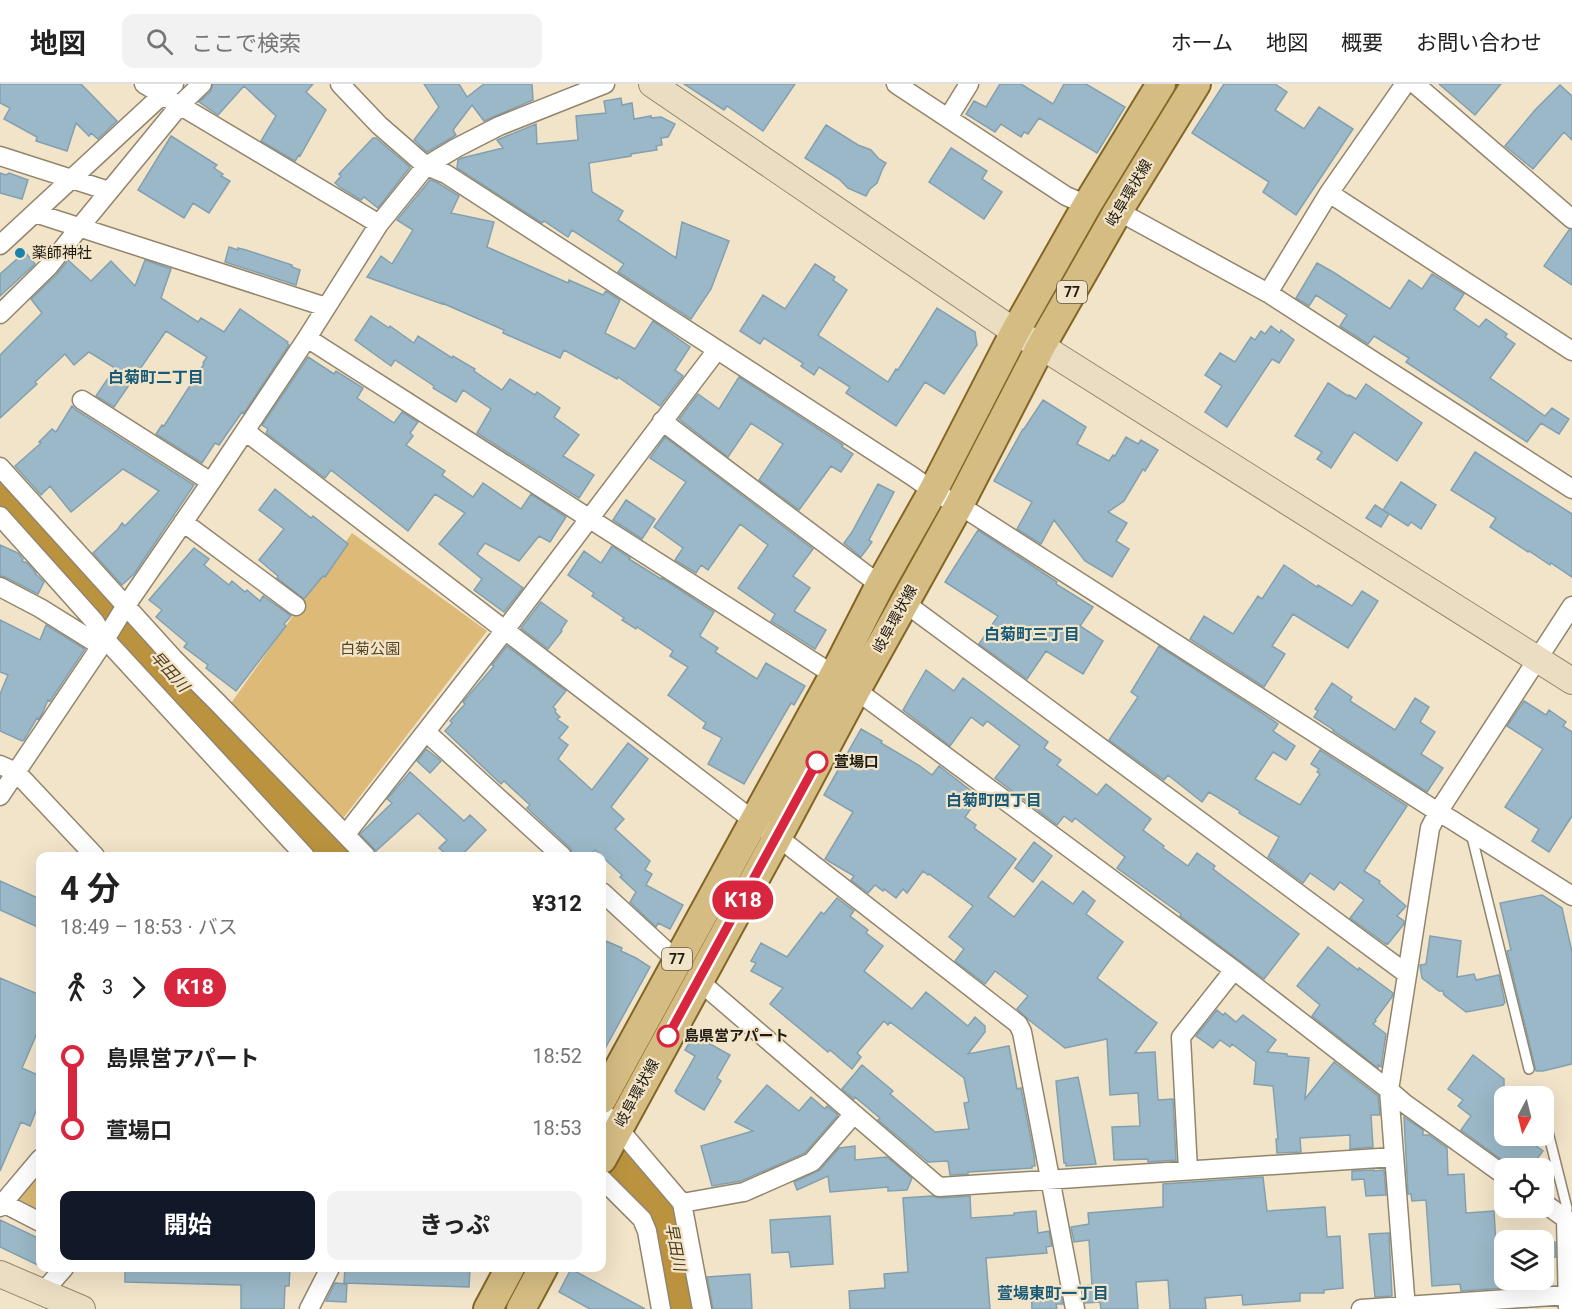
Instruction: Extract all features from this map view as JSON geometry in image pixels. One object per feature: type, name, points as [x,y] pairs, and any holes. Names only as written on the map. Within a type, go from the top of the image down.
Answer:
[{"type":"main road","name":"岐阜環状線","points":[[609,1134],[699,981],[777,838],[845,682],[880,585],[933,491],[1015,332],[1087,205],[1161,84]]},
{"type":"main road","name":"岐阜環状線","points":[[606,1091],[754,821],[845,682],[904,603],[959,505],[1041,346],[1118,211],[1196,84]]},
{"type":"main road","points":[[488,1309],[508,1272]]},
{"type":"main road","points":[[521,1309],[541,1272]]},
{"type":"street","points":[[144,84],[168,90],[180,105],[379,224]]},
{"type":"street","points":[[0,314],[49,266],[180,105],[202,84]]},
{"type":"street","points":[[340,84],[379,125],[426,166],[446,174],[933,491],[959,505],[1572,896]]},
{"type":"street","points":[[0,796],[8,769],[106,637],[307,338],[379,224],[426,166],[499,126],[605,84]]},
{"type":"street","points":[[652,84],[1015,332],[1041,346],[1572,681]]},
{"type":"street","points":[[896,84],[1066,196],[1087,205]]},
{"type":"street","points":[[948,118],[969,84]]},
{"type":"street","points":[[1268,293],[1329,193],[1405,84]]},
{"type":"street","points":[[1415,84],[1572,219]]},
{"type":"street","points":[[0,245],[168,90]]},
{"type":"street","points":[[0,156],[109,191]]},
{"type":"street","points":[[1329,193],[1572,351]]},
{"type":"street","points":[[1118,211],[1268,293],[1571,487]]},
{"type":"street","points":[[35,213],[326,308]]},
{"type":"street","points":[[307,338],[845,682],[1234,970],[1404,1103],[1494,1168]]},
{"type":"street","points":[[346,834],[505,630],[717,350]]},
{"type":"street","points":[[82,400],[211,482]]},
{"type":"street","points":[[662,421],[880,585]]},
{"type":"street","points":[[245,431],[788,845],[1018,1024],[1022,1032],[1075,1309]]},
{"type":"street","points":[[0,467],[37,506],[124,608],[362,852]]},
{"type":"street","points":[[0,516],[106,637],[301,852]]},
{"type":"street","points":[[183,522],[296,606]]},
{"type":"street","points":[[0,587],[40,608],[106,637]]},
{"type":"street","points":[[904,603],[1407,974]]},
{"type":"street","points":[[1406,1307],[1389,1090],[1430,828],[1438,812],[1572,606]]},
{"type":"street","points":[[426,732],[558,852]]},
{"type":"street","points":[[8,769],[91,852]]},
{"type":"street","points":[[606,896],[676,960]]},
{"type":"street","points":[[1188,1170],[1181,1037],[1234,970]]},
{"type":"street","points":[[699,981],[939,1187],[1394,1157]]},
{"type":"street","points":[[682,1203],[744,1192],[812,1162],[854,1114]]},
{"type":"street","points":[[609,1134],[682,1203],[702,1309]]},
{"type":"street","points":[[36,1164],[2,1205],[36,1220]]},
{"type":"street","points":[[606,1183],[642,1219],[647,1231],[661,1309]]},
{"type":"street","points":[[1361,1309],[1568,1302],[1569,1219],[1554,1209]]},
{"type":"street","points":[[43,1292],[60,1272]]},
{"type":"street","points":[[309,1309],[328,1272]]},
{"type":"street","points":[[0,1274],[82,1309]]},
{"type":"lane","points":[[1471,832],[1529,1070]]},
{"type":"lane","points":[[1552,1146],[1569,1219]]},
{"type":"green space","name":"白菊公園","points":[[352,533],[487,631],[341,821],[229,706]]},
{"type":"green space","points":[[36,1166],[36,1224],[0,1207]]},
{"type":"building","points":[[0,84],[81,84],[117,121],[98,139],[91,133],[89,136],[76,123],[67,151],[36,141],[37,137],[4,119],[10,108],[0,103]]},
{"type":"building","points":[[213,84],[313,84],[306,92],[326,110],[295,161],[261,141],[276,116],[244,86],[218,115],[199,102],[210,92]]},
{"type":"building","points":[[424,84],[459,84],[467,97],[484,84],[532,84],[533,100],[484,121],[472,105],[453,130],[456,135],[427,152],[414,140],[439,107]]},
{"type":"building","points":[[684,84],[795,84],[763,131],[727,106],[724,110]]},
{"type":"building","points":[[1000,84],[1021,84],[1053,104],[1064,84],[1086,84],[1125,107],[1097,153],[1039,118],[1028,134],[1024,132],[1021,137],[1001,124],[995,132],[966,114],[974,101],[986,107]]},
{"type":"building","points":[[1224,84],[1275,84],[1287,92],[1275,110],[1304,129],[1319,107],[1353,129],[1296,215],[1263,192],[1269,182],[1192,133]]},
{"type":"building","points":[[1439,84],[1501,84],[1475,115]]},
{"type":"building","points":[[1560,85],[1572,96],[1572,140],[1564,132],[1533,169],[1505,146],[1535,110]]},
{"type":"building","points":[[621,98],[622,105],[632,103],[634,119],[661,117],[675,124],[668,137],[661,138],[662,145],[656,146],[657,150],[589,163],[592,192],[623,211],[618,220],[676,258],[682,222],[729,241],[711,289],[691,319],[618,272],[624,264],[572,230],[568,237],[544,221],[542,223],[457,168],[458,160],[503,148],[497,140],[536,124],[537,144],[578,140],[576,116],[606,113],[604,101]]},
{"type":"building","points":[[826,125],[858,145],[871,150],[886,163],[877,183],[866,196],[848,188],[839,179],[805,158]]},
{"type":"building","points":[[171,136],[217,165],[214,168],[230,181],[209,213],[193,203],[184,218],[138,190]]},
{"type":"building","points":[[373,138],[376,138],[410,167],[378,208],[364,197],[361,200],[335,183],[341,176],[339,174]]},
{"type":"building","points":[[951,148],[987,171],[982,179],[1002,192],[984,219],[929,182]]},
{"type":"building","points":[[0,173],[6,175],[9,173],[28,180],[22,199],[0,193]]},
{"type":"building","points":[[430,180],[459,196],[451,213],[494,222],[487,247],[568,283],[569,280],[603,295],[606,291],[620,300],[605,333],[635,349],[653,321],[690,347],[675,370],[683,376],[660,406],[618,377],[617,379],[564,350],[560,358],[442,303],[367,277],[381,256],[392,264],[413,230],[397,220]]},
{"type":"building","points":[[1569,230],[1572,230],[1572,285],[1544,266]]},
{"type":"building","points":[[229,247],[292,265],[300,270],[296,285],[225,262]]},
{"type":"building","points":[[25,252],[35,264],[0,296],[0,274]]},
{"type":"building","points":[[68,260],[91,281],[111,261],[135,286],[145,260],[171,269],[161,298],[198,322],[201,318],[224,332],[240,309],[288,342],[289,345],[244,413],[242,412],[219,445],[215,443],[202,463],[156,434],[162,425],[164,426],[207,357],[166,331],[114,407],[96,396],[115,368],[89,352],[74,365],[65,354],[0,418],[0,355],[42,313],[31,299]]},
{"type":"building","points":[[1317,263],[1390,309],[1409,280],[1422,289],[1432,274],[1464,294],[1454,309],[1479,327],[1486,319],[1507,334],[1505,337],[1515,344],[1490,378],[1545,416],[1552,408],[1569,419],[1559,434],[1541,423],[1527,442],[1406,362],[1409,358],[1374,336],[1368,344],[1340,326],[1347,315],[1316,295],[1309,306],[1296,298]]},
{"type":"building","points":[[815,264],[835,277],[833,280],[847,290],[818,335],[888,382],[937,308],[975,332],[977,345],[944,394],[925,382],[896,426],[846,393],[850,387],[819,367],[814,375],[801,366],[803,363],[764,338],[760,344],[740,331],[763,295],[785,309]]},
{"type":"building","points":[[371,316],[414,343],[418,336],[452,358],[453,356],[475,369],[474,371],[502,390],[510,379],[535,395],[537,392],[560,408],[554,417],[579,435],[563,456],[594,475],[579,498],[477,433],[491,409],[463,390],[456,402],[395,360],[391,366],[355,340]]},
{"type":"building","points":[[1271,326],[1294,340],[1279,363],[1272,359],[1227,427],[1205,412],[1222,386],[1205,375],[1220,353],[1235,362],[1251,337],[1255,340],[1261,331],[1265,334]]},
{"type":"building","points":[[308,357],[334,374],[336,371],[363,388],[357,398],[394,423],[402,412],[418,422],[410,433],[413,436],[406,445],[445,471],[442,475],[473,497],[483,483],[521,509],[531,494],[566,517],[550,542],[539,536],[519,561],[485,543],[477,554],[523,588],[504,612],[474,590],[482,579],[439,544],[465,513],[435,494],[408,531],[331,470],[325,478],[266,433],[268,429],[262,425]]},
{"type":"building","points":[[739,377],[843,445],[842,447],[853,454],[841,472],[831,466],[799,510],[759,480],[783,444],[751,423],[728,457],[679,419],[698,394],[719,409]]},
{"type":"building","points":[[1328,383],[1356,399],[1366,384],[1422,423],[1397,461],[1354,432],[1331,468],[1317,459],[1322,452],[1295,436]]},
{"type":"building","points":[[1043,400],[1086,427],[1077,444],[1109,461],[1113,455],[1115,456],[1126,437],[1138,444],[1141,440],[1158,450],[1145,471],[1143,469],[1124,501],[1108,512],[1127,523],[1116,541],[1129,549],[1112,577],[1085,561],[1054,520],[1041,544],[1017,529],[1032,502],[994,481],[1023,429]]},
{"type":"building","points":[[72,406],[194,485],[134,574],[122,585],[93,553],[122,523],[125,526],[159,491],[123,469],[71,512],[50,486],[41,495],[15,466],[41,443],[39,442],[52,429],[56,432]]},
{"type":"building","points":[[665,437],[813,549],[793,576],[810,588],[794,611],[826,630],[815,649],[771,621],[775,614],[738,588],[768,545],[740,524],[708,570],[701,565],[696,573],[675,560],[683,548],[654,527],[686,482],[650,458]]},
{"type":"building","points":[[1475,452],[1572,514],[1572,577],[1490,527],[1496,518],[1451,490]]},
{"type":"building","points":[[1401,482],[1436,505],[1421,529],[1411,522],[1408,526],[1383,510]]},
{"type":"building","points":[[878,484],[894,492],[869,540],[872,542],[861,557],[844,543]]},
{"type":"building","points":[[275,489],[348,544],[325,577],[323,576],[304,599],[277,578],[278,576],[259,560],[284,529],[259,510]]},
{"type":"building","points":[[626,500],[655,519],[642,539],[613,520]]},
{"type":"building","points":[[1375,505],[1389,514],[1381,527],[1366,518]]},
{"type":"building","points":[[978,530],[1093,607],[1080,626],[1103,641],[1083,674],[1046,651],[1027,679],[979,644],[998,616],[945,582]]},
{"type":"building","points":[[0,545],[18,553],[22,561],[27,563],[44,582],[38,594],[0,576]]},
{"type":"building","points":[[612,546],[714,612],[700,635],[718,648],[715,652],[757,679],[766,663],[805,686],[794,705],[791,703],[744,784],[708,764],[722,738],[703,728],[706,723],[668,695],[688,667],[670,656],[673,651],[637,627],[636,629],[622,620],[624,618],[592,596],[594,593],[568,575],[584,551],[601,563]]},
{"type":"building","points":[[194,548],[209,559],[204,565],[229,585],[232,581],[260,601],[263,596],[291,616],[284,624],[286,626],[236,691],[206,668],[208,665],[184,647],[187,643],[156,617],[162,610],[149,600]]},
{"type":"building","points":[[1284,565],[1317,587],[1318,585],[1352,606],[1362,591],[1378,601],[1348,648],[1293,614],[1272,646],[1285,654],[1264,687],[1190,639],[1204,616],[1233,634],[1258,596],[1262,599]]},
{"type":"building","points":[[541,602],[567,621],[548,649],[521,628]]},
{"type":"building","points":[[0,620],[40,640],[46,625],[85,649],[22,741],[0,731],[0,694],[8,675],[0,672]]},
{"type":"building","points":[[507,646],[566,691],[553,707],[560,717],[557,719],[568,727],[559,738],[568,745],[558,759],[592,790],[628,743],[648,759],[611,807],[624,819],[615,829],[650,861],[645,870],[652,874],[646,885],[683,905],[670,929],[658,923],[656,927],[630,902],[636,892],[606,860],[606,852],[595,850],[593,852],[572,852],[527,808],[530,805],[504,781],[501,784],[445,731],[452,723],[450,721],[465,704],[463,702],[494,666],[492,665]]},
{"type":"building","points":[[1159,646],[1278,724],[1273,731],[1295,746],[1286,760],[1273,752],[1255,779],[1300,805],[1320,774],[1317,772],[1319,769],[1311,764],[1320,750],[1407,806],[1364,871],[1380,881],[1379,883],[1406,906],[1397,916],[1404,921],[1404,924],[1388,944],[1350,918],[1364,900],[1340,882],[1334,890],[1310,873],[1303,883],[1268,857],[1279,837],[1209,792],[1202,802],[1168,775],[1164,780],[1109,740],[1138,697],[1131,692]]},
{"type":"building","points":[[926,670],[954,691],[963,678],[1048,742],[1044,748],[1061,760],[1057,765],[1097,795],[1106,784],[1151,819],[1143,830],[1164,846],[1163,848],[1188,866],[1197,853],[1215,866],[1213,869],[1299,934],[1264,979],[1180,916],[1181,914],[1117,868],[1125,857],[1075,818],[1072,822],[1064,816],[1057,825],[995,778],[1020,746],[987,721],[983,726],[971,717],[950,746],[903,710]]},
{"type":"building","points":[[1332,683],[1352,697],[1350,701],[1395,730],[1415,698],[1429,707],[1420,722],[1435,732],[1421,754],[1443,768],[1427,792],[1314,717],[1318,711],[1315,709]]},
{"type":"building","points":[[1524,701],[1546,715],[1549,710],[1566,722],[1563,726],[1572,732],[1572,816],[1549,852],[1532,841],[1539,829],[1505,807],[1543,749],[1507,726]]},
{"type":"building","points":[[861,729],[932,775],[939,766],[979,797],[965,817],[976,825],[974,828],[1016,859],[988,897],[1014,917],[1042,881],[1073,904],[1083,891],[1095,901],[1086,914],[1123,942],[1097,978],[1157,1023],[1135,1053],[1155,1052],[1158,1100],[1173,1099],[1176,1160],[1148,1162],[1148,1159],[1114,1160],[1112,1127],[1140,1126],[1138,1093],[1110,1095],[1107,1039],[1065,1048],[1017,1009],[1028,996],[995,971],[985,984],[955,961],[964,949],[949,937],[973,906],[923,871],[907,893],[903,889],[896,898],[875,885],[868,893],[851,880],[854,876],[825,859],[853,812],[824,795]]},
{"type":"building","points":[[426,749],[441,761],[430,773],[417,761]]},
{"type":"building","points":[[410,772],[464,821],[470,815],[486,830],[465,852],[444,852],[439,848],[447,840],[418,813],[376,851],[360,834],[392,803],[387,799]]},
{"type":"building","points":[[1034,842],[1052,856],[1033,882],[1015,868]]},
{"type":"building","points":[[0,881],[36,897],[36,926],[0,910]]},
{"type":"building","points":[[1542,895],[1562,908],[1572,952],[1572,1064],[1536,1071],[1507,951],[1511,950],[1500,903]]},
{"type":"building","points":[[837,898],[854,911],[850,916],[868,930],[866,933],[883,946],[864,971],[912,1009],[926,992],[968,1026],[975,1017],[985,1026],[985,1032],[968,1054],[1009,1046],[1017,1089],[1021,1088],[1035,1166],[950,1175],[948,1161],[928,1162],[878,1120],[880,1118],[842,1089],[862,1065],[893,1091],[890,1094],[935,1132],[969,1129],[964,1103],[969,1102],[964,1078],[890,1022],[888,1025],[884,1021],[857,1053],[861,1057],[852,1069],[770,1004],[783,988],[751,971],[756,963],[751,961],[761,943],[787,957],[821,912],[824,914]]},
{"type":"building","points":[[1430,936],[1461,941],[1457,977],[1474,974],[1476,980],[1499,975],[1505,1002],[1503,1005],[1466,1012],[1444,995],[1443,991],[1439,991],[1422,978],[1420,965],[1426,964]]},
{"type":"building","points":[[606,941],[622,948],[621,951],[650,967],[606,1047]]},
{"type":"building","points":[[1328,947],[1393,993],[1373,1024],[1386,1034],[1381,1067],[1378,1065],[1378,1068],[1312,1016],[1320,1005],[1297,986]]},
{"type":"building","points":[[0,978],[36,993],[36,1035],[22,1068],[36,1074],[36,1111],[30,1126],[21,1122],[0,1171]]},
{"type":"building","points":[[1217,1010],[1236,1022],[1243,1015],[1276,1040],[1267,1052],[1309,1058],[1305,1099],[1334,1062],[1378,1096],[1380,1115],[1371,1115],[1373,1147],[1350,1149],[1350,1135],[1300,1138],[1301,1152],[1277,1153],[1276,1139],[1278,1139],[1273,1086],[1254,1084],[1256,1062],[1232,1044],[1230,1047],[1220,1040],[1213,1048],[1196,1036]]},
{"type":"building","points":[[694,1035],[730,1055],[717,1078],[721,1081],[704,1110],[675,1091],[695,1056],[685,1050]]},
{"type":"building","points":[[1473,1055],[1504,1079],[1504,1086],[1494,1086],[1494,1146],[1536,1146],[1543,1151],[1538,1158],[1499,1158],[1461,1130],[1471,1116],[1458,1106],[1463,1100],[1448,1089]]},
{"type":"building","points":[[1078,1077],[1096,1164],[1066,1166],[1056,1081]]},
{"type":"building","points":[[767,1085],[799,1111],[811,1097],[825,1109],[827,1106],[838,1115],[805,1153],[741,1181],[712,1186],[701,1146],[753,1131],[735,1122]]},
{"type":"building","points":[[1404,1117],[1423,1130],[1423,1135],[1429,1135],[1447,1148],[1448,1175],[1464,1174],[1466,1213],[1494,1211],[1494,1289],[1461,1291],[1460,1284],[1432,1286],[1426,1200],[1412,1201],[1411,1194],[1408,1194]]},
{"type":"building","points":[[855,1146],[855,1160],[887,1157],[912,1178],[907,1190],[888,1191],[888,1187],[830,1192],[828,1176],[797,1190],[794,1182],[820,1170],[839,1148]]},
{"type":"building","points":[[1384,1170],[1386,1195],[1366,1196],[1364,1179],[1352,1180],[1352,1171]]},
{"type":"building","points":[[1263,1177],[1267,1211],[1325,1207],[1327,1237],[1340,1236],[1343,1288],[1324,1290],[1324,1293],[1300,1293],[1300,1301],[1243,1305],[1242,1295],[1205,1298],[1206,1309],[1170,1309],[1168,1280],[1136,1282],[1138,1309],[1101,1309],[1100,1302],[1085,1303],[1082,1286],[1092,1285],[1089,1240],[1074,1242],[1071,1227],[1089,1224],[1088,1213],[1163,1207],[1163,1184]]},
{"type":"building","points":[[932,1196],[940,1198],[970,1196],[971,1218],[1036,1211],[1038,1233],[1049,1231],[1052,1246],[1046,1247],[1047,1253],[986,1258],[990,1309],[850,1309],[849,1291],[885,1288],[884,1274],[908,1272],[903,1198]]},
{"type":"building","points":[[830,1216],[833,1264],[791,1267],[789,1252],[772,1253],[770,1220]]},
{"type":"building","points":[[0,1220],[36,1237],[36,1264],[0,1247]]},
{"type":"building","points":[[1389,1233],[1392,1296],[1375,1297],[1369,1234]]},
{"type":"building","points":[[1554,1242],[1555,1242],[1556,1257],[1554,1257]]},
{"type":"building","points":[[125,1272],[290,1272],[289,1286],[285,1286],[284,1309],[241,1309],[241,1285],[125,1282]]},
{"type":"building","points":[[345,1272],[470,1272],[469,1287],[344,1283]]},
{"type":"building","points":[[569,1272],[577,1272],[645,1309],[590,1309],[559,1292]]},
{"type":"building","points":[[750,1274],[752,1309],[713,1309],[707,1277]]},
{"type":"building","points":[[335,1283],[347,1284],[346,1302],[326,1301]]},
{"type":"building","points":[[1059,1287],[1063,1304],[1056,1304],[1057,1309],[1032,1309],[1031,1288]]},
{"type":"waterway","name":"早田川","points":[[0,485],[336,852]]},
{"type":"waterway","name":"早田川","points":[[606,1143],[669,1210],[688,1309]]},
{"type":"bus line","name":"K18","points":[[668,1036],[817,762]]},
{"type":"place","name":"薬師神社","points":[[20,253]]},
{"type":"place","name":"萱場口","points":[[817,762]]},
{"type":"place","name":"島県営アパート","points":[[668,1036]]},
{"type":"district","name":"白菊町二丁目","points":[[156,377]]},
{"type":"district","name":"白菊町三丁目","points":[[1032,634]]},
{"type":"district","name":"白菊町四丁目","points":[[994,800]]},
{"type":"district","name":"萱場東町一丁目","points":[[1053,1293]]}]
